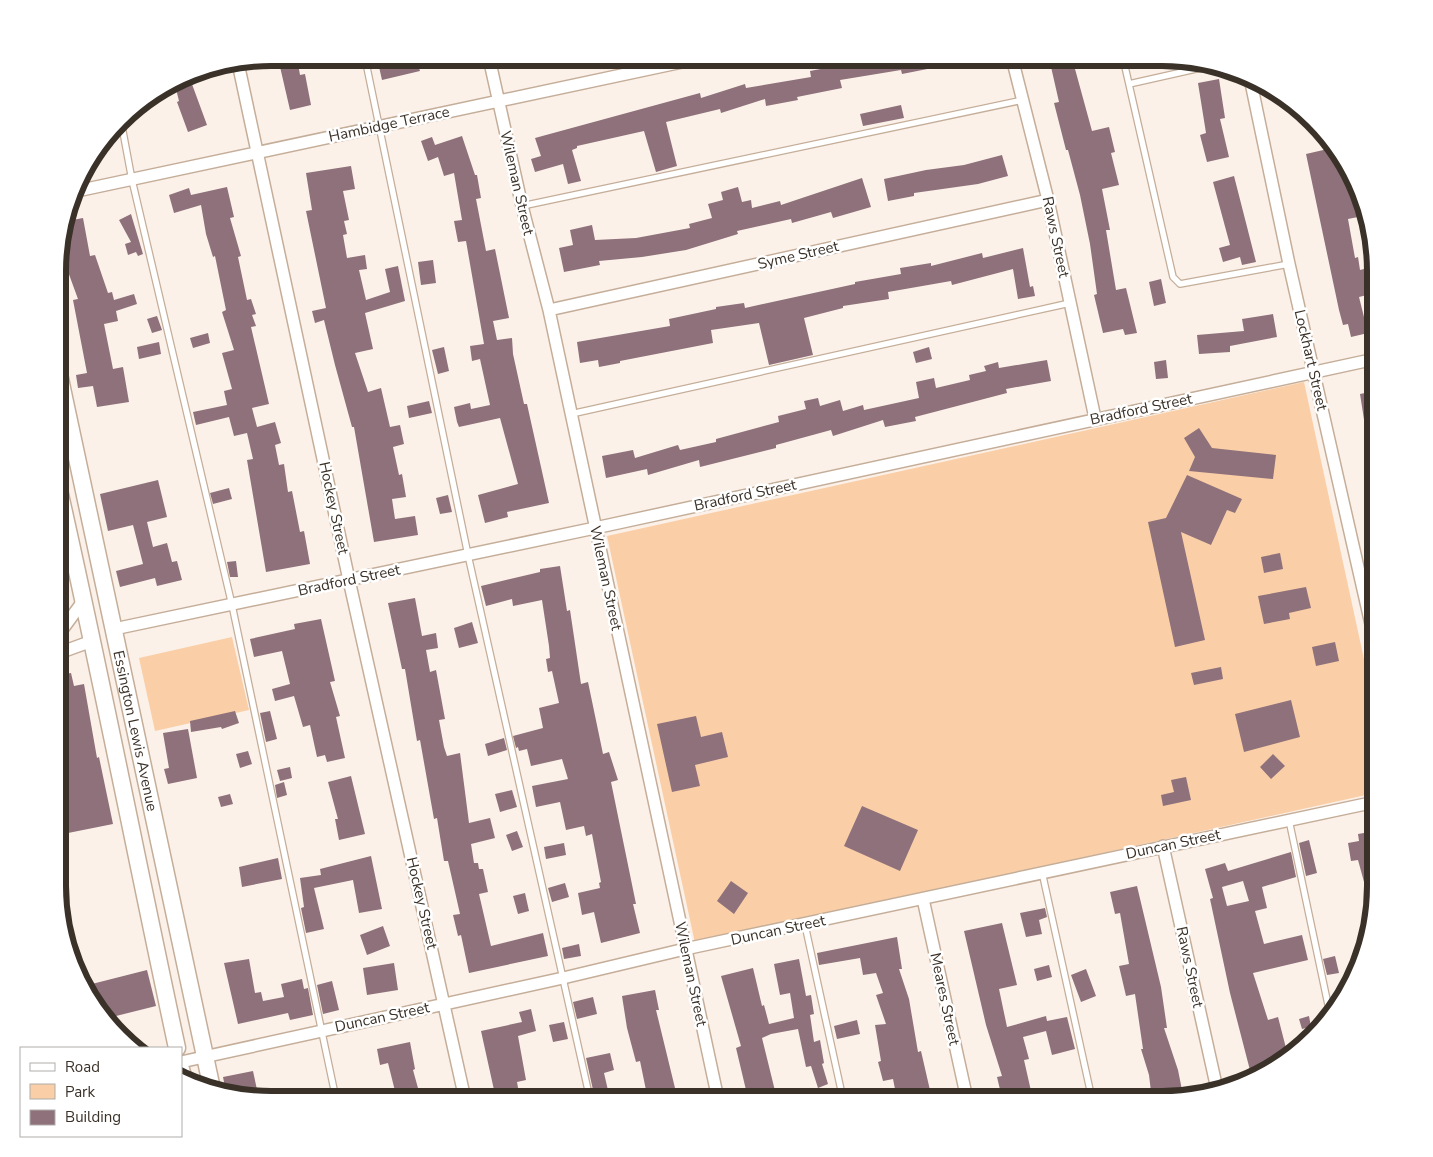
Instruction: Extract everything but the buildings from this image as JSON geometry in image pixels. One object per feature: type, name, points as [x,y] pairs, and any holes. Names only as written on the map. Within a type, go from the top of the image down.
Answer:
[{"type":"street","name":"Wileman Street","points":[[491,66],[522,206],[549,310],[716,1091]]},
{"type":"street","name":"Hambidge Terrace","points":[[83,190],[663,66]]},
{"type":"street","name":"Raws Street","points":[[1014,66],[1048,200],[1095,418]]},
{"type":"street","name":"Hockey Street","points":[[239,69],[349,580],[463,1091]]},
{"type":"street","name":"Lockhart Street","points":[[1252,87],[1289,264],[1367,607]]},
{"type":"street","name":"Syme Street","points":[[549,310],[1048,200]]},
{"type":"street","name":"Bradford Street","points":[[114,629],[596,528],[1095,418],[1367,361]]},
{"type":"street","name":"Essington Lewis Avenue","points":[[66,406],[210,1082]]},
{"type":"street","name":"Essington Lewis Avenue","points":[[66,521],[176,1047]]},
{"type":"street","points":[[66,624],[84,600]]},
{"type":"street","points":[[66,650],[92,641],[114,629]]},
{"type":"street","name":"Duncan Street","points":[[182,1062],[205,1055],[563,978],[685,949],[805,925],[1042,872],[1367,804]]},
{"type":"street","name":"Raws Street","points":[[1163,846],[1216,1084]]},
{"type":"street","name":"Meares Street","points":[[924,899],[965,1091]]},
{"type":"lane","points":[[367,66],[468,555],[588,1091]]},
{"type":"lane","points":[[1125,66],[1173,277],[1180,284],[1289,264]]},
{"type":"lane","points":[[1129,84],[1196,69]]},
{"type":"lane","points":[[522,206],[1023,100]]},
{"type":"lane","points":[[122,130],[132,180],[232,605],[334,1091]]},
{"type":"lane","points":[[571,414],[1070,303]]},
{"type":"lane","points":[[1289,820],[1328,1005]]},
{"type":"lane","points":[[1042,872],[1090,1091]]},
{"type":"lane","points":[[805,925],[841,1091]]},
{"type":"green space","points":[[1304,382],[1367,673],[1367,795],[695,943],[607,536]]},
{"type":"green space","points":[[232,637],[249,710],[155,731],[139,658]]}]
